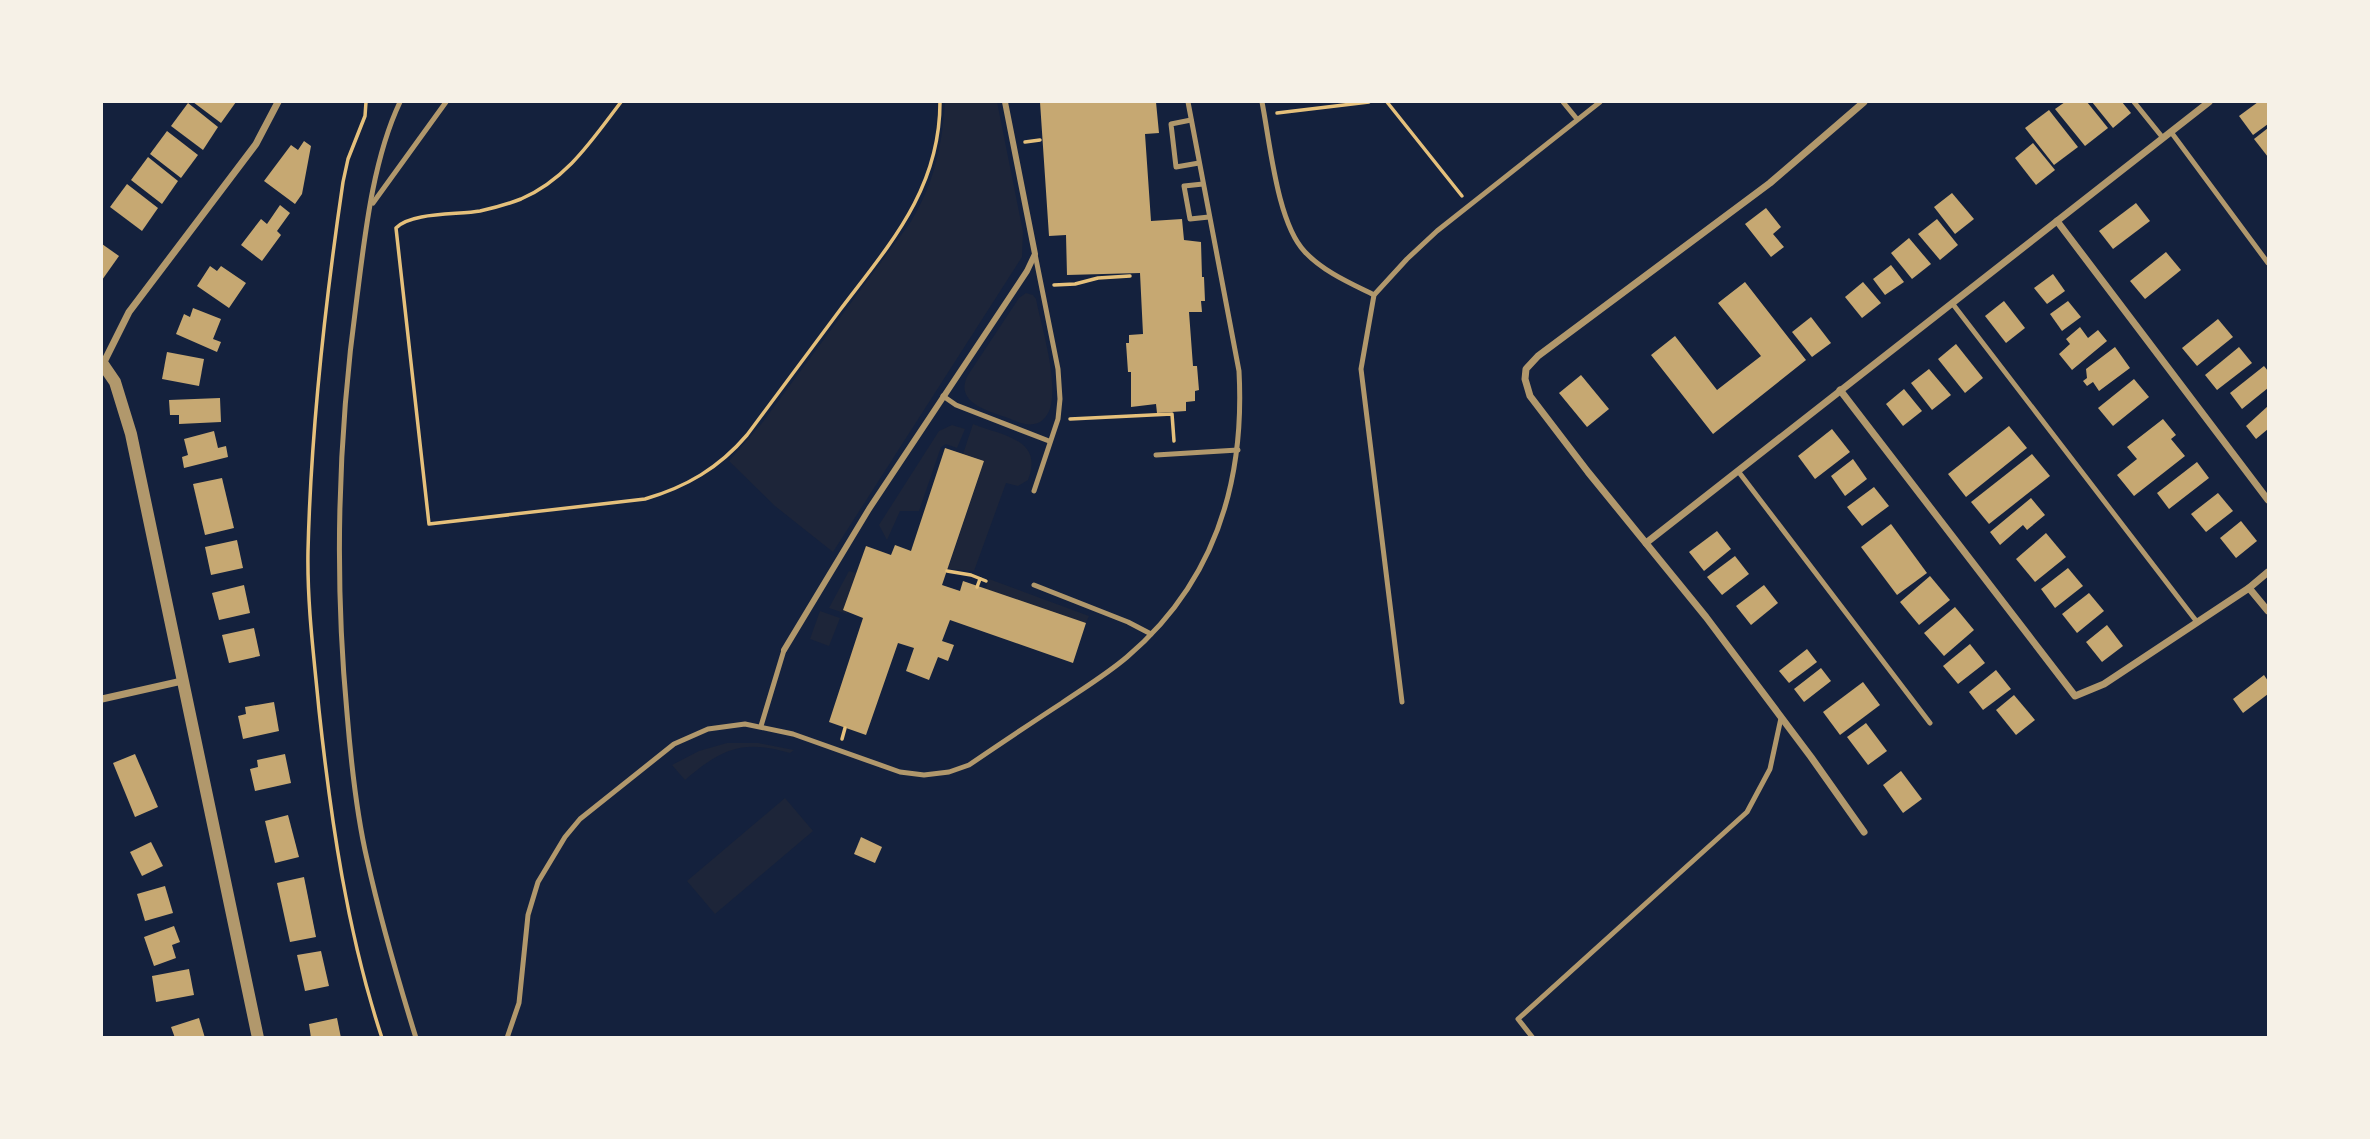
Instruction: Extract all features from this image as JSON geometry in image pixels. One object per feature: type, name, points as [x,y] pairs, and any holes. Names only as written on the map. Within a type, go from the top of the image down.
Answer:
[{"type":"street","points":[[258,1038],[131,434],[115,382],[102,364],[129,312],[256,144],[278,102]]},
{"type":"street","points":[[784,650],[869,509],[1027,271],[1035,254],[1005,102]]},
{"type":"street","points":[[1864,102],[1770,183],[1571,331],[1525,369],[1530,396],[1706,617],[1864,832]]},
{"type":"street","points":[[1646,543],[2209,102]]},
{"type":"street","points":[[2057,221],[2269,500]]},
{"type":"street","points":[[1840,390],[2075,695],[2104,684],[2269,572]]},
{"type":"street","points":[[2249,588],[2269,611]]},
{"type":"street","points":[[102,699],[182,681]]},
{"type":"lane","points":[[400,102],[382,153],[371,205],[349,356],[341,448],[338,532],[342,660],[349,743],[367,860],[416,1038]]},
{"type":"lane","points":[[371,205],[446,102]]},
{"type":"lane","points":[[507,1038],[519,1003],[530,905],[538,882],[565,837],[585,815],[681,740],[718,727],[745,724],[820,743],[900,772],[924,775],[948,772],[969,765],[1103,676],[1151,634],[1200,568],[1227,504],[1238,450],[1242,412],[1239,371],[1188,102]]},
{"type":"lane","points":[[1262,102],[1284,213],[1291,233],[1303,250],[1318,264],[1374,295]]},
{"type":"lane","points":[[1563,102],[1577,119]]},
{"type":"lane","points":[[1402,702],[1361,369],[1374,295],[1421,245],[1600,102]]},
{"type":"lane","points":[[2134,102],[2163,138]]},
{"type":"lane","points":[[1191,120],[1171,124],[1176,167],[1199,163]]},
{"type":"lane","points":[[2171,132],[2269,263]]},
{"type":"lane","points":[[1203,184],[1184,186],[1190,219],[1209,216]]},
{"type":"lane","points":[[1034,491],[1058,419],[1060,390],[1035,254]]},
{"type":"lane","points":[[1952,303],[2197,622]]},
{"type":"lane","points":[[943,396],[956,405],[1049,441]]},
{"type":"lane","points":[[1156,455],[1238,450]]},
{"type":"lane","points":[[1738,471],[1930,723]]},
{"type":"lane","points":[[1034,585],[1128,622],[1151,634]]},
{"type":"lane","points":[[761,726],[784,650]]},
{"type":"lane","points":[[1533,1038],[1518,1019],[1746,812],[1770,769],[1782,718]]},
{"type":"path","points":[[621,102],[575,163],[533,193],[478,211],[407,219],[397,228],[429,524],[645,499],[679,488],[726,457],[747,435],[909,216],[930,172],[938,135],[940,102]]},
{"type":"path","points":[[1265,115],[1369,102]]},
{"type":"path","points":[[1387,102],[1470,206]]},
{"type":"path","points":[[1054,285],[1075,284],[1098,276],[1130,276]]},
{"type":"path","points":[[1067,419],[1172,414],[1173,438]]},
{"type":"path","points":[[947,571],[986,581]]},
{"type":"path","points":[[978,587],[980,579]]},
{"type":"path","points":[[842,739],[845,728]]},
{"type":"shaded area","points":[[945,102],[997,102],[1023,232],[1022,257],[833,552],[775,506],[729,461],[762,423],[910,223],[931,179],[942,134]]},
{"type":"shaded area","points":[[1026,293],[1036,299],[1052,380],[1049,412],[1040,422],[1031,424],[992,412],[975,404],[965,393],[968,375],[1019,298]]},
{"type":"shaded area","points":[[973,424],[1018,441],[1026,447],[1031,466],[1028,480],[1018,486],[1006,483],[974,571],[948,569],[984,461],[963,454]]},
{"type":"shaded area","points":[[952,425],[965,429],[957,448],[946,444],[941,447],[919,511],[900,511],[887,540],[879,525],[939,431]]},
{"type":"shaded area","points":[[849,571],[856,573],[843,610],[847,614],[829,608]]},
{"type":"shaded area","points":[[989,579],[1089,616],[1086,623],[985,589]]},
{"type":"shaded area","points":[[820,611],[840,618],[829,646],[810,639]]},
{"type":"shaded area","points":[[727,743],[758,743],[794,750],[790,753],[746,747],[733,750],[710,761],[685,780],[672,765],[699,751]]},
{"type":"shaded area","points":[[785,798],[813,831],[715,914],[687,881]]},
{"type":"building","points":[[193,102],[236,102],[221,123]]},
{"type":"building","points":[[1040,102],[1156,102],[1159,133],[1145,134],[1151,221],[1182,219],[1184,240],[1201,242],[1205,301],[1201,301],[1202,312],[1189,312],[1193,366],[1197,366],[1199,390],[1195,391],[1195,401],[1186,402],[1186,411],[1157,413],[1156,404],[1131,407],[1131,372],[1128,372],[1126,343],[1129,343],[1129,335],[1143,334],[1140,273],[1067,275],[1066,235],[1049,236]]},
{"type":"building","points":[[2065,102],[2087,102],[2108,128],[2085,146],[2055,109]]},
{"type":"building","points":[[2092,102],[2122,102],[2131,113],[2113,128]]},
{"type":"building","points":[[2258,102],[2268,102],[2268,124],[2253,135],[2239,116]]},
{"type":"building","points":[[188,103],[218,127],[203,150],[171,126]]},
{"type":"building","points":[[2049,110],[2078,147],[2054,165],[2025,128]]},
{"type":"building","points":[[2268,128],[2268,157],[2254,139]]},
{"type":"building","points":[[167,131],[198,155],[181,178],[150,154]]},
{"type":"building","points":[[304,141],[311,146],[302,194],[295,204],[264,181],[291,145],[298,150]]},
{"type":"building","points":[[2033,143],[2055,170],[2036,185],[2015,158]]},
{"type":"building","points":[[148,157],[178,181],[162,204],[131,180]]},
{"type":"building","points":[[127,184],[158,208],[142,231],[110,207]]},
{"type":"building","points":[[1952,193],[1974,219],[1955,234],[1934,207]]},
{"type":"building","points":[[2136,203],[2150,221],[2113,249],[2099,231]]},
{"type":"building","points":[[280,205],[290,213],[277,231],[281,235],[262,261],[241,245],[261,219],[267,224]]},
{"type":"building","points":[[1766,208],[1781,227],[1773,234],[1784,247],[1771,257],[1745,224]]},
{"type":"building","points":[[1937,219],[1958,245],[1940,260],[1918,234]]},
{"type":"building","points":[[1909,238],[1931,264],[1912,279],[1891,253]]},
{"type":"building","points":[[102,244],[119,256],[102,280]]},
{"type":"building","points":[[2166,252],[2181,270],[2145,299],[2130,281]]},
{"type":"building","points":[[1891,265],[1904,282],[1885,295],[1873,279]]},
{"type":"building","points":[[210,266],[217,271],[221,266],[246,283],[229,308],[197,286]]},
{"type":"building","points":[[2053,274],[2065,291],[2047,304],[2034,288]]},
{"type":"building","points":[[1745,282],[1806,360],[1713,434],[1651,355],[1675,336],[1717,390],[1761,356],[1718,303]]},
{"type":"building","points":[[1863,282],[1881,303],[1862,318],[1845,297]]},
{"type":"building","points":[[2004,301],[2025,328],[2006,343],[1985,316]]},
{"type":"building","points":[[2068,301],[2081,317],[2062,331],[2050,314]]},
{"type":"building","points":[[193,308],[221,319],[213,339],[221,342],[217,352],[176,334],[184,314],[190,317]]},
{"type":"building","points":[[1811,317],[1831,343],[1812,357],[1792,332]]},
{"type":"building","points":[[2218,319],[2233,337],[2197,366],[2182,348]]},
{"type":"building","points":[[2080,327],[2088,338],[2098,330],[2107,341],[2072,370],[2059,354],[2070,344],[2066,339]]},
{"type":"building","points":[[1956,344],[1983,378],[1965,393],[1938,359]]},
{"type":"building","points":[[2115,347],[2130,368],[2099,391],[2093,382],[2087,386],[2083,381],[2087,378],[2086,369]]},
{"type":"building","points":[[2239,347],[2252,363],[2217,390],[2205,375]]},
{"type":"building","points":[[167,352],[204,359],[199,386],[162,379]]},
{"type":"building","points":[[2264,366],[2268,371],[2268,388],[2242,409],[2230,393]]},
{"type":"building","points":[[1929,369],[1951,395],[1932,410],[1911,383]]},
{"type":"building","points":[[1581,375],[1609,409],[1587,427],[1559,393]]},
{"type":"building","points":[[2134,379],[2149,397],[2113,426],[2098,408]]},
{"type":"building","points":[[1904,389],[1922,411],[1903,426],[1886,404]]},
{"type":"building","points":[[220,398],[221,422],[179,424],[179,415],[170,415],[169,400]]},
{"type":"building","points":[[2268,406],[2268,429],[2256,439],[2246,426]]},
{"type":"building","points":[[2163,419],[2176,435],[2171,439],[2185,456],[2134,496],[2117,475],[2137,459],[2127,447]]},
{"type":"building","points":[[2009,426],[2027,448],[1966,497],[1948,474]]},
{"type":"building","points":[[1832,429],[1850,452],[1815,479],[1798,456]]},
{"type":"building","points":[[214,431],[218,448],[226,446],[228,457],[184,468],[182,457],[188,455],[184,439]]},
{"type":"building","points":[[945,448],[984,461],[942,585],[960,591],[963,581],[1086,623],[1073,663],[950,620],[942,641],[954,645],[948,661],[938,657],[929,680],[906,671],[914,648],[898,643],[866,735],[829,722],[863,618],[843,610],[866,546],[891,555],[895,545],[911,551]]},
{"type":"building","points":[[2032,454],[2050,476],[1989,524],[1971,502]]},
{"type":"building","points":[[1853,459],[1867,479],[1845,496],[1831,476]]},
{"type":"building","points":[[2197,462],[2209,478],[2169,509],[2157,493]]},
{"type":"building","points":[[222,478],[234,528],[205,535],[193,484]]},
{"type":"building","points":[[1874,487],[1889,506],[1862,526],[1847,507]]},
{"type":"building","points":[[2218,493],[2233,511],[2206,532],[2191,514]]},
{"type":"building","points":[[2031,498],[2045,515],[2027,530],[2023,525],[2000,545],[1990,532]]},
{"type":"building","points":[[2241,521],[2257,541],[2236,558],[2220,538]]},
{"type":"building","points":[[1891,524],[1927,573],[1897,595],[1861,547]]},
{"type":"building","points":[[1717,531],[1731,549],[1704,571],[1689,552]]},
{"type":"building","points":[[2046,533],[2066,557],[2035,582],[2016,559]]},
{"type":"building","points":[[237,540],[243,568],[211,575],[205,547]]},
{"type":"building","points":[[1735,556],[1749,574],[1722,595],[1707,577]]},
{"type":"building","points":[[2068,568],[2083,586],[2055,608],[2041,589]]},
{"type":"building","points":[[1930,576],[1950,600],[1919,625],[1900,602]]},
{"type":"building","points":[[244,585],[250,613],[219,620],[212,593]]},
{"type":"building","points":[[1764,585],[1778,603],[1751,625],[1736,606]]},
{"type":"building","points":[[2089,593],[2104,611],[2077,633],[2062,614]]},
{"type":"building","points":[[1955,607],[1974,630],[1944,656],[1924,633]]},
{"type":"building","points":[[2107,625],[2123,646],[2102,662],[2086,642]]},
{"type":"building","points":[[254,628],[260,656],[229,663],[222,635]]},
{"type":"building","points":[[1970,644],[1985,663],[1958,684],[1943,666]]},
{"type":"building","points":[[1807,649],[1817,662],[1789,683],[1779,671]]},
{"type":"building","points":[[1821,668],[1831,681],[1804,702],[1794,689]]},
{"type":"building","points":[[1996,670],[2011,689],[1983,710],[1969,692]]},
{"type":"building","points":[[2264,675],[2268,681],[2268,694],[2243,713],[2233,699]]},
{"type":"building","points":[[1863,682],[1880,705],[1840,735],[1823,712]]},
{"type":"building","points":[[2014,695],[2035,720],[2016,735],[1996,710]]},
{"type":"building","points":[[274,702],[279,731],[243,739],[238,716],[246,714],[245,707]]},
{"type":"building","points":[[1866,723],[1887,751],[1868,765],[1847,737]]},
{"type":"building","points":[[135,754],[158,807],[135,817],[113,763]]},
{"type":"building","points":[[285,754],[291,783],[255,791],[250,769],[258,767],[257,760]]},
{"type":"building","points":[[1901,771],[1922,799],[1903,813],[1883,785]]},
{"type":"building","points":[[288,815],[299,857],[275,863],[265,821]]},
{"type":"building","points":[[861,837],[882,847],[875,863],[854,854]]},
{"type":"building","points":[[151,842],[163,866],[142,876],[130,852]]},
{"type":"building","points":[[304,877],[316,937],[290,942],[277,883]]},
{"type":"building","points":[[165,886],[173,913],[145,921],[137,894]]},
{"type":"building","points":[[174,926],[180,942],[172,945],[176,958],[154,966],[144,937]]},
{"type":"building","points":[[321,951],[329,986],[305,991],[297,955]]},
{"type":"building","points":[[189,969],[194,995],[156,1002],[152,976]]},
{"type":"building","points":[[199,1018],[205,1038],[175,1038],[171,1027]]},
{"type":"building","points":[[337,1018],[341,1038],[311,1038],[309,1024]]}]
